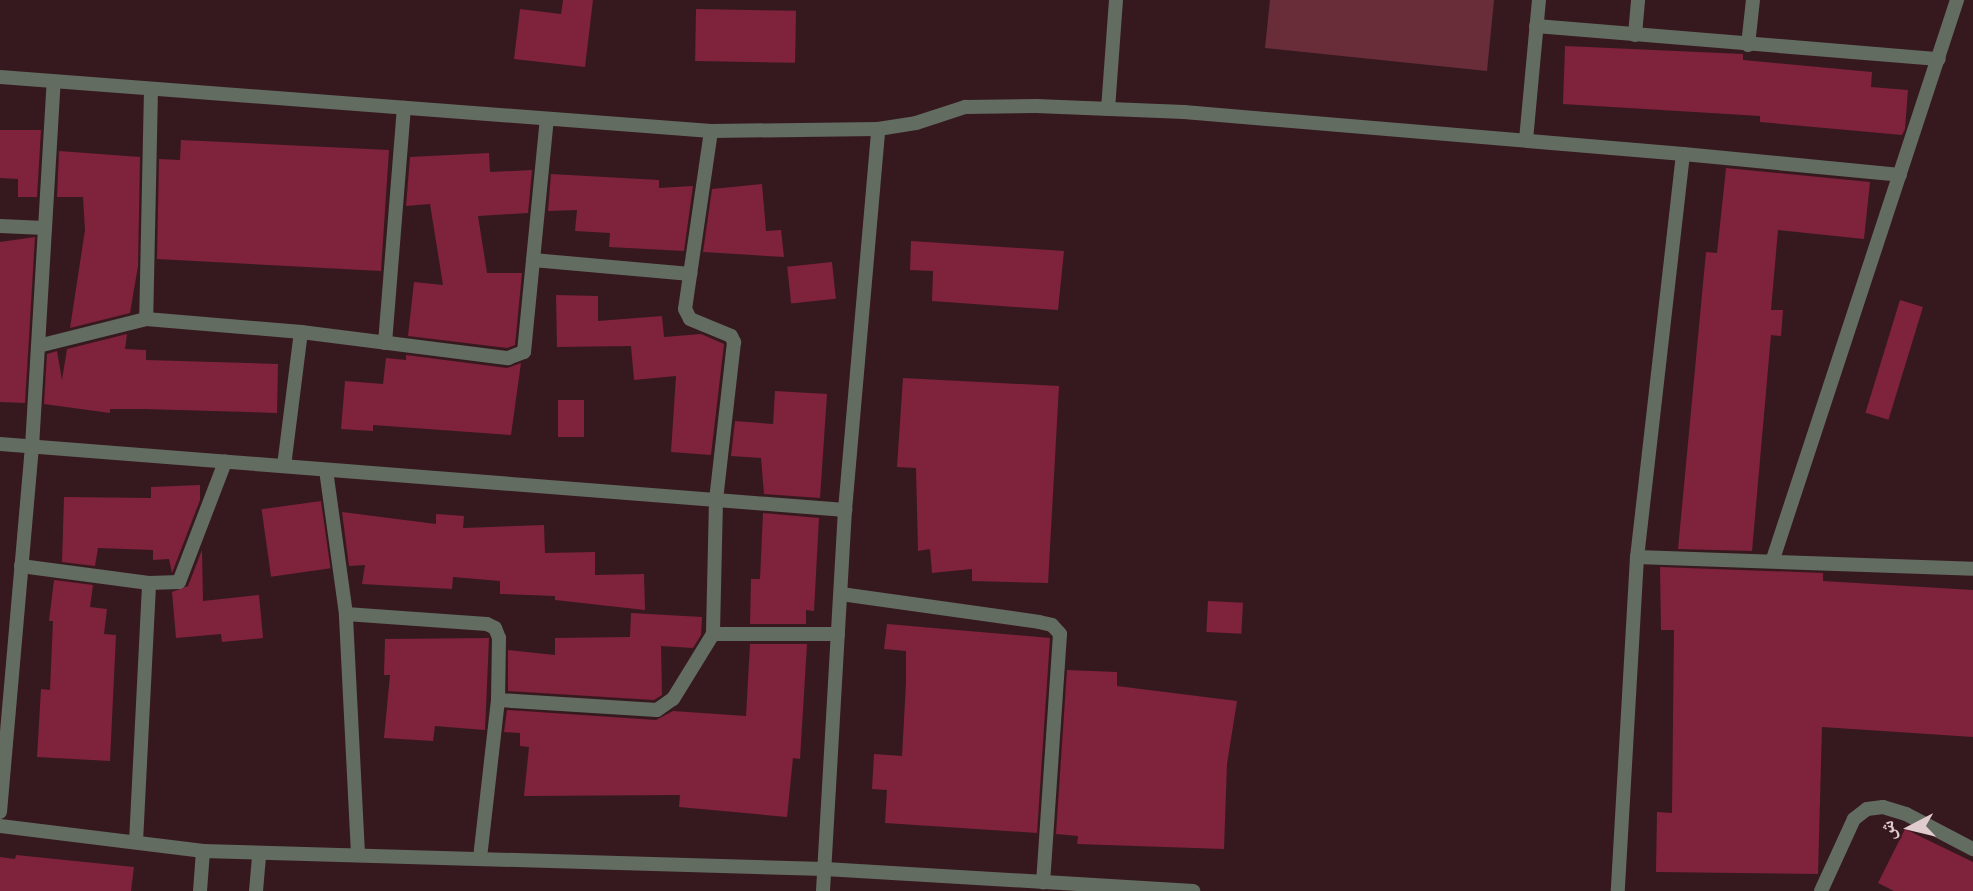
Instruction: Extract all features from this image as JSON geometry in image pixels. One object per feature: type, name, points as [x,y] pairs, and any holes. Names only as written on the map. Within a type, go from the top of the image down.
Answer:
[{"type":"street","points":[[1108,109],[1116,0]]},
{"type":"street","points":[[1525,140],[1539,0]]},
{"type":"street","points":[[1635,35],[1638,0]]},
{"type":"street","points":[[1748,44],[1754,0]]},
{"type":"street","points":[[1773,559],[1957,0]]},
{"type":"street","points":[[1536,26],[1939,59]]},
{"type":"street","points":[[0,77],[711,131],[878,129],[916,123],[965,107],[1108,109],[1525,140],[1900,175]]},
{"type":"street","points":[[0,812],[32,447],[54,82]]},
{"type":"street","points":[[146,319],[151,89]]},
{"type":"street","points":[[385,343],[404,108]]},
{"type":"street","points":[[38,346],[146,319],[301,332],[518,357],[524,352],[547,119]]},
{"type":"street","points":[[823,891],[845,510],[878,129]]},
{"type":"street","points":[[498,700],[657,710],[673,699],[713,634],[716,500],[734,342],[731,336],[686,315],[711,131]]},
{"type":"street","points":[[1618,891],[1637,557],[1683,154]]},
{"type":"street","points":[[0,226],[45,228]]},
{"type":"street","points":[[534,260],[690,274]]},
{"type":"street","points":[[284,466],[301,332]]},
{"type":"street","points":[[0,444],[845,510]]},
{"type":"street","points":[[21,566],[173,584],[182,577],[225,462]]},
{"type":"street","points":[[326,470],[346,614],[358,854]]},
{"type":"street","points":[[1637,557],[1773,559],[1973,569]]},
{"type":"street","points":[[136,842],[149,583]]},
{"type":"street","points":[[841,594],[1039,622],[1052,625],[1060,634],[1043,882]]},
{"type":"street","points":[[346,614],[487,624],[499,638],[498,700],[480,859]]},
{"type":"street","points":[[713,634],[838,634]]},
{"type":"street","points":[[1821,891],[1854,819],[1867,809],[1883,807],[1906,814],[1973,849]]},
{"type":"street","points":[[0,826],[203,851],[825,869],[1193,891]]},
{"type":"street","points":[[200,891],[203,851]]},
{"type":"street","points":[[256,891],[259,853]]},
{"type":"shaded area","points":[[1270,0],[1494,0],[1487,71],[1265,48]]},
{"type":"building","points":[[563,0],[593,0],[585,67],[514,59],[520,9],[561,14]]},
{"type":"building","points":[[696,9],[796,11],[795,63],[695,61]]},
{"type":"building","points":[[1565,46],[1743,54],[1743,60],[1872,72],[1871,87],[1908,90],[1905,129],[1902,135],[1760,122],[1760,116],[1563,104]]},
{"type":"building","points":[[0,130],[41,130],[37,197],[18,197],[18,179],[0,178]]},
{"type":"building","points":[[181,140],[389,150],[381,271],[157,259],[159,159],[180,160]]},
{"type":"building","points":[[59,151],[140,157],[138,266],[130,313],[70,328],[85,230],[83,197],[57,197]]},
{"type":"building","points":[[489,153],[490,172],[532,170],[528,213],[478,216],[487,273],[522,273],[515,345],[507,348],[408,336],[414,282],[443,285],[430,204],[406,206],[410,157]]},
{"type":"building","points":[[1726,168],[1870,182],[1864,239],[1778,230],[1771,310],[1783,310],[1781,336],[1771,335],[1752,551],[1678,549],[1706,252],[1717,253]]},
{"type":"building","points":[[551,174],[659,180],[659,188],[693,186],[684,251],[609,247],[610,233],[575,231],[577,210],[548,211]]},
{"type":"building","points":[[762,184],[766,231],[781,230],[784,257],[703,252],[712,189]]},
{"type":"building","points":[[35,237],[25,403],[0,402],[0,242]]},
{"type":"building","points":[[911,241],[1064,251],[1058,310],[932,301],[933,271],[910,270]]},
{"type":"building","points":[[832,262],[836,299],[791,304],[787,267]]},
{"type":"building","points":[[556,295],[598,296],[598,321],[662,316],[664,337],[701,334],[724,344],[711,455],[671,452],[676,376],[634,380],[631,346],[557,347]]},
{"type":"building","points":[[1900,300],[1923,307],[1888,420],[1866,413]]},
{"type":"building","points":[[127,334],[125,349],[146,350],[146,360],[278,364],[277,413],[110,409],[110,413],[44,404],[47,354],[57,351],[62,380],[67,349]]},
{"type":"building","points":[[406,355],[507,368],[521,363],[511,435],[373,425],[373,431],[341,429],[345,381],[383,384],[386,358],[406,360]]},
{"type":"building","points":[[903,378],[1059,386],[1048,583],[972,581],[972,569],[932,573],[930,549],[918,551],[916,468],[897,467]]},
{"type":"building","points":[[775,391],[827,394],[820,498],[764,494],[761,458],[731,456],[735,421],[773,424]]},
{"type":"building","points":[[558,400],[584,400],[584,437],[558,437]]},
{"type":"building","points":[[200,485],[200,500],[172,573],[169,559],[153,560],[153,550],[98,548],[95,566],[62,562],[64,497],[151,498],[151,487]]},
{"type":"building","points":[[321,501],[330,568],[271,577],[262,509]]},
{"type":"building","points":[[342,512],[436,524],[436,514],[464,516],[463,528],[544,525],[545,553],[595,552],[595,575],[644,574],[645,610],[555,600],[555,596],[500,594],[500,581],[453,577],[452,589],[362,584],[365,565],[349,566]]},
{"type":"building","points":[[763,513],[819,518],[814,611],[806,610],[806,624],[750,624],[751,579],[760,579]]},
{"type":"building","points":[[202,550],[203,601],[259,595],[263,638],[222,642],[221,634],[176,638],[172,592],[188,586]]},
{"type":"building","points":[[1660,567],[1823,573],[1823,581],[1973,590],[1973,737],[1822,727],[1818,874],[1656,872],[1657,812],[1672,813],[1674,630],[1661,630]]},
{"type":"building","points":[[54,580],[93,585],[90,607],[107,609],[104,634],[116,635],[110,761],[37,757],[41,689],[50,690],[53,621],[49,621]]},
{"type":"building","points":[[1208,601],[1243,603],[1241,634],[1206,632]]},
{"type":"building","points":[[631,613],[702,617],[701,635],[693,648],[661,646],[662,695],[654,700],[508,691],[508,650],[555,655],[555,638],[630,637]]},
{"type":"building","points":[[887,624],[1050,638],[1037,833],[885,823],[887,790],[872,789],[874,754],[902,756],[906,683],[906,651],[884,649]]},
{"type":"building","points":[[489,638],[485,730],[435,726],[433,741],[384,738],[390,675],[384,675],[385,639]]},
{"type":"building","points":[[750,644],[807,644],[800,759],[793,758],[787,817],[679,807],[680,795],[524,796],[529,747],[520,746],[520,733],[504,732],[507,710],[656,720],[673,711],[746,716]]},
{"type":"building","points":[[1067,670],[1117,672],[1117,686],[1237,701],[1227,764],[1224,849],[1077,844],[1078,836],[1056,834]]},
{"type":"building","points":[[1905,829],[1973,862],[1973,891],[1894,891],[1878,883]]},
{"type":"building","points":[[16,855],[134,867],[131,891],[0,891],[0,857],[15,859]]}]
